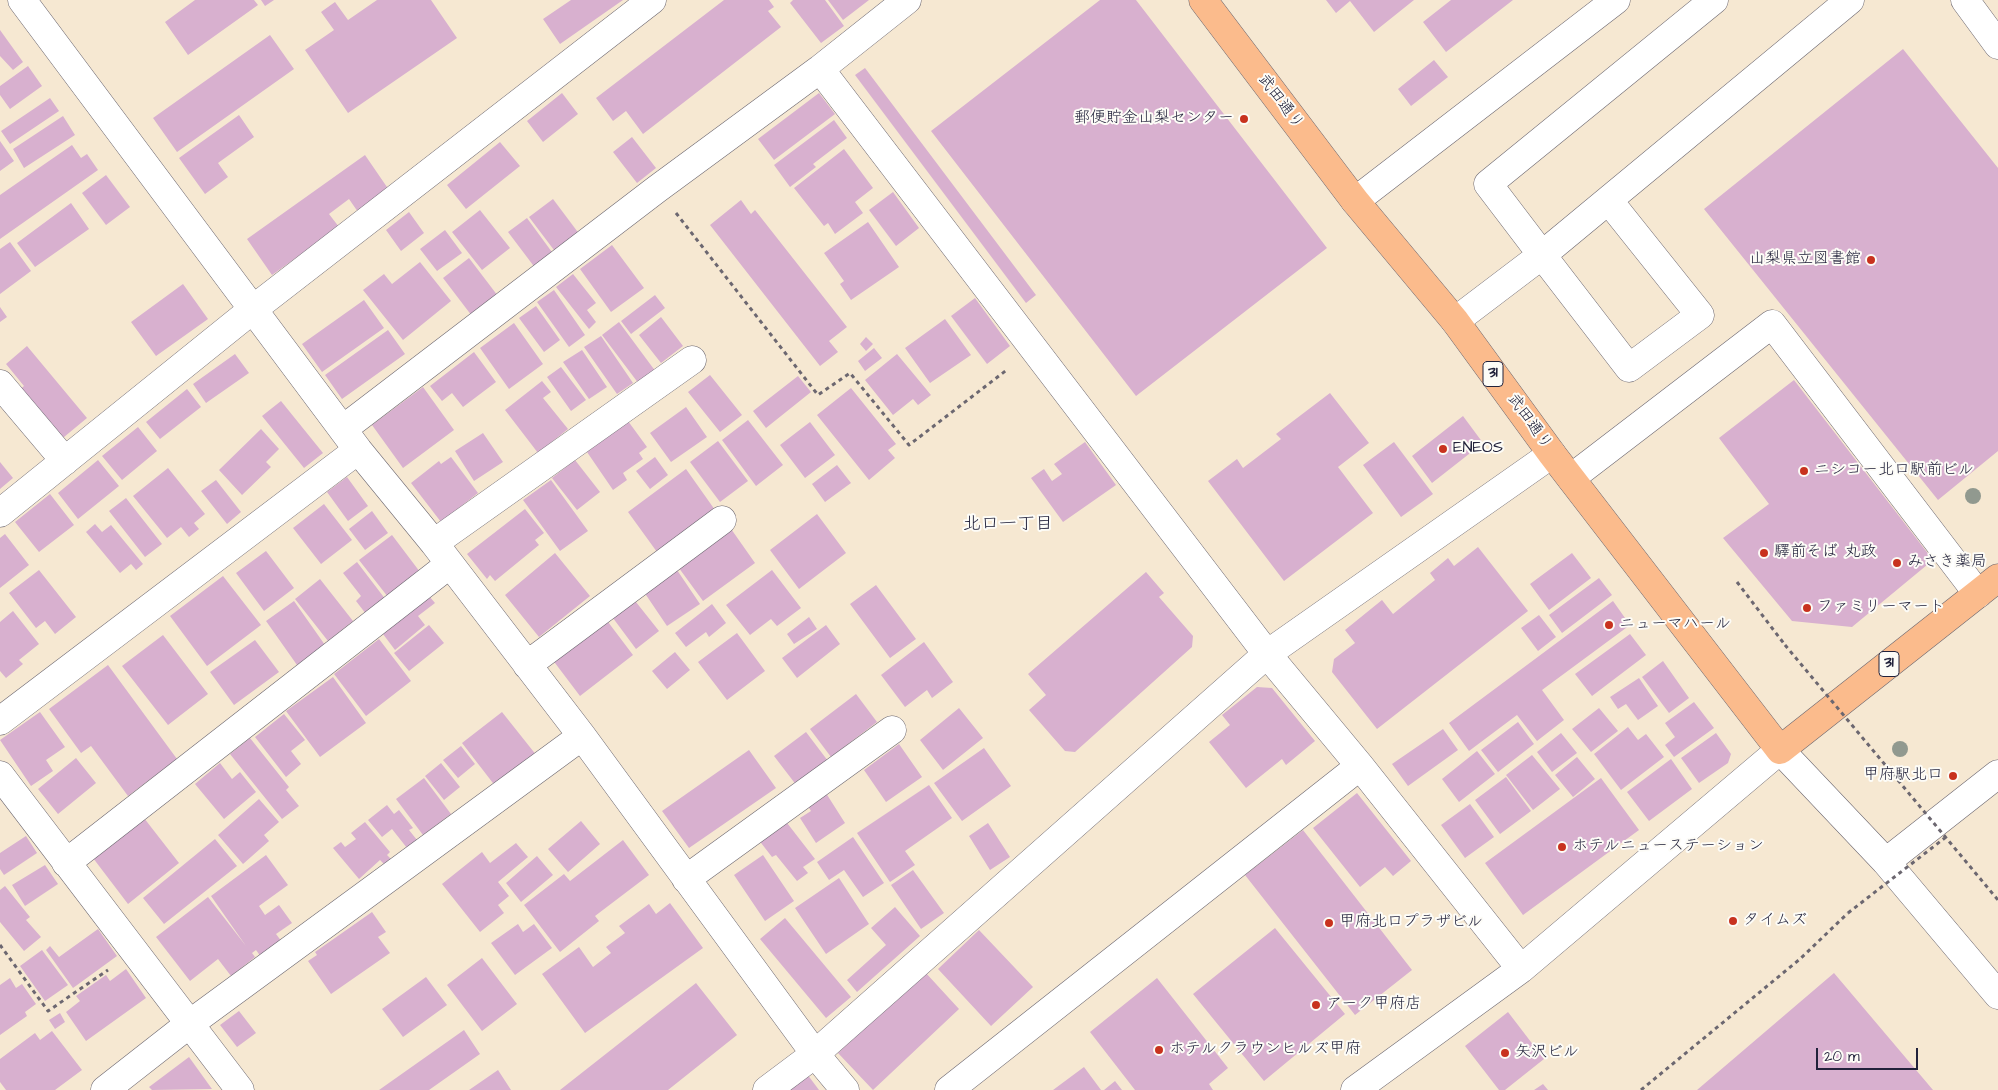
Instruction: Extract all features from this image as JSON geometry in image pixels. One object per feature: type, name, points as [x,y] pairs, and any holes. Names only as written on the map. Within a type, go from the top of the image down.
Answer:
[{"type":"main road","name":"武田通り","points":[[1203,0],[1355,201],[1455,321],[1552,454],[1780,750]]},
{"type":"main road","name":"31","points":[[1780,750],[1988,586]]},
{"type":"street","points":[[22,0],[350,439],[434,543],[582,736],[816,1054],[845,1090]]},
{"type":"street","points":[[0,513],[252,310],[652,0]]},
{"type":"street","points":[[0,721],[658,189],[820,69],[907,0]]},
{"type":"street","points":[[1355,201],[1616,0]]},
{"type":"street","points":[[1609,201],[1700,315],[1628,368],[1488,184],[1714,0]]},
{"type":"street","points":[[1965,0],[1996,39]]},
{"type":"street","points":[[1455,321],[1609,201],[1845,2]]},
{"type":"street","points":[[820,69],[1267,654],[1360,766],[1521,968]]},
{"type":"street","points":[[1571,478],[1772,324],[1988,586]]},
{"type":"street","points":[[434,543],[692,360]]},
{"type":"street","points":[[0,384],[66,461]]},
{"type":"street","points":[[767,1090],[816,1054],[1267,654],[1552,454]]},
{"type":"street","points":[[527,665],[722,520]]},
{"type":"street","points":[[66,863],[450,564]]},
{"type":"street","points":[[686,879],[892,730]]},
{"type":"street","points":[[104,1090],[188,1025],[582,736]]},
{"type":"street","points":[[1355,1090],[1521,968],[1780,750],[1989,970],[1998,995]]},
{"type":"street","points":[[949,1090],[1360,766]]},
{"type":"street","points":[[1886,862],[1998,774]]},
{"type":"street","points":[[0,775],[188,1025],[240,1090]]},
{"type":"path","points":[[658,189],[818,396],[850,373],[909,445],[1034,349]]},
{"type":"path","points":[[1737,582],[1785,645],[1998,900]]},
{"type":"path","points":[[1641,1090],[1800,959],[1848,913],[1946,837]]},
{"type":"path","points":[[0,945],[48,1011],[134,952]]},
{"type":"building","points":[[195,0],[254,0],[258,5],[188,55],[165,22]]},
{"type":"building","points":[[261,0],[274,0],[265,6]]},
{"type":"building","points":[[377,0],[431,0],[457,38],[348,113],[305,50],[334,30],[321,12],[335,2],[348,20]]},
{"type":"building","points":[[571,0],[623,0],[560,44],[543,19]]},
{"type":"building","points":[[724,0],[769,0],[774,7],[768,11],[781,27],[643,134],[626,111],[613,121],[596,98]]},
{"type":"building","points":[[793,0],[825,0],[844,26],[821,43],[790,3]]},
{"type":"building","points":[[828,0],[869,0],[843,20]]},
{"type":"building","points":[[1100,0],[1136,0],[1327,248],[1136,396],[931,131]]},
{"type":"building","points":[[1326,0],[1414,0],[1374,32],[1350,1],[1336,13]]},
{"type":"building","points":[[1451,0],[1513,0],[1446,52],[1423,22]]},
{"type":"building","points":[[0,30],[23,62],[13,70],[0,56]]},
{"type":"building","points":[[270,35],[294,69],[177,152],[153,118]]},
{"type":"building","name":"山梨県立図書館","points":[[1903,49],[1998,168],[1998,451],[1938,500],[1704,209]]},
{"type":"building","points":[[1434,60],[1448,77],[1411,106],[1398,89]]},
{"type":"building","points":[[28,66],[42,86],[10,109],[0,95],[0,86]]},
{"type":"building","points":[[865,68],[1036,295],[1026,303],[855,75]]},
{"type":"building","points":[[562,93],[578,114],[543,142],[527,121]]},
{"type":"building","points":[[819,93],[835,114],[774,160],[758,139]]},
{"type":"building","points":[[50,98],[59,111],[10,144],[1,131]]},
{"type":"building","points":[[239,115],[254,137],[218,163],[228,177],[205,194],[179,158]]},
{"type":"building","points":[[63,116],[75,135],[24,168],[13,149]]},
{"type":"building","points":[[834,120],[847,138],[813,164],[816,167],[790,187],[774,165]]},
{"type":"building","points":[[632,137],[656,168],[637,183],[613,152]]},
{"type":"building","points":[[0,141],[14,161],[0,171]]},
{"type":"building","points":[[500,142],[520,166],[466,209],[447,185]]},
{"type":"building","points":[[72,145],[81,158],[87,154],[98,170],[0,239],[0,195]]},
{"type":"building","points":[[844,149],[873,188],[855,202],[863,213],[835,234],[828,223],[824,226],[794,188]]},
{"type":"building","points":[[365,155],[389,190],[358,212],[349,199],[329,214],[339,227],[272,275],[247,239]]},
{"type":"building","points":[[106,175],[130,207],[106,225],[82,193]]},
{"type":"building","points":[[893,192],[919,228],[896,246],[869,210]]},
{"type":"building","points":[[553,199],[583,239],[560,258],[529,217]]},
{"type":"building","points":[[741,200],[751,214],[755,210],[847,327],[829,341],[838,352],[820,366],[710,225]]},
{"type":"building","points":[[71,203],[89,229],[35,267],[17,243]]},
{"type":"building","points":[[480,210],[510,248],[482,270],[452,232]]},
{"type":"building","points":[[409,212],[424,233],[401,251],[386,230]]},
{"type":"building","points":[[527,218],[557,259],[539,273],[508,232]]},
{"type":"building","points":[[868,222],[899,267],[851,300],[840,284],[844,281],[824,253]]},
{"type":"building","points":[[445,230],[462,253],[437,271],[420,249]]},
{"type":"building","points":[[10,242],[31,271],[0,294],[0,249]]},
{"type":"building","points":[[612,245],[644,288],[611,312],[580,269]]},
{"type":"building","points":[[469,258],[501,300],[475,320],[443,278]]},
{"type":"building","points":[[420,262],[451,301],[403,340],[363,290],[384,274],[392,284]]},
{"type":"building","points":[[573,274],[596,303],[587,310],[596,322],[589,329],[556,287]]},
{"type":"building","points":[[183,284],[208,319],[156,356],[131,322]]},
{"type":"building","points":[[554,290],[585,335],[569,347],[537,302]]},
{"type":"building","points":[[655,295],[665,308],[631,334],[621,321]]},
{"type":"building","points":[[975,298],[1010,346],[987,364],[951,316]]},
{"type":"building","points":[[364,300],[384,328],[322,372],[302,344]]},
{"type":"building","points":[[536,306],[560,340],[544,352],[519,318]]},
{"type":"building","points":[[0,307],[7,317],[0,322]]},
{"type":"building","points":[[661,317],[683,346],[661,363],[639,335]]},
{"type":"building","points":[[945,319],[971,355],[930,383],[905,348]]},
{"type":"building","points":[[619,322],[656,372],[639,384],[602,335]]},
{"type":"building","points":[[514,323],[543,364],[509,389],[480,348]]},
{"type":"building","points":[[388,330],[405,354],[342,399],[325,375]]},
{"type":"building","points":[[601,336],[633,383],[617,394],[584,347]]},
{"type":"building","points":[[866,337],[873,344],[866,351],[860,344]]},
{"type":"building","points":[[27,346],[87,418],[58,442],[17,392],[24,386],[6,364]]},
{"type":"building","points":[[874,348],[882,358],[865,371],[858,361]]},
{"type":"building","points":[[582,350],[607,387],[589,399],[563,362]]},
{"type":"building","points":[[474,352],[496,382],[463,407],[452,393],[442,401],[430,386]]},
{"type":"building","points":[[235,354],[249,373],[206,403],[193,384]]},
{"type":"building","points":[[897,354],[931,395],[918,405],[913,399],[893,415],[865,380]]},
{"type":"building","points":[[561,367],[586,400],[571,411],[547,377]]},
{"type":"building","points":[[710,375],[742,415],[720,432],[688,392]]},
{"type":"building","points":[[798,376],[811,392],[766,428],[753,411]]},
{"type":"building","name":"ニシコー北口駅前ビル","points":[[1794,380],[1933,560],[1852,627],[1792,621],[1723,538],[1769,504],[1719,438]]},
{"type":"building","points":[[542,381],[551,392],[543,398],[568,429],[538,453],[505,410]]},
{"type":"building","points":[[423,387],[454,430],[403,468],[372,425]]},
{"type":"building","points":[[851,388],[896,444],[888,450],[895,458],[869,480],[817,415]]},
{"type":"building","points":[[187,389],[201,407],[160,439],[146,422]]},
{"type":"building","points":[[1330,393],[1369,443],[1338,467],[1373,513],[1284,581],[1208,481],[1237,459],[1243,468],[1281,439],[1276,434]]},
{"type":"building","points":[[281,401],[323,453],[304,468],[262,416]]},
{"type":"building","points":[[686,407],[707,437],[671,462],[650,433]]},
{"type":"building","points":[[1463,416],[1483,443],[1432,483],[1412,456]]},
{"type":"building","points":[[748,420],[783,465],[756,486],[722,440]]},
{"type":"building","points":[[628,421],[647,447],[639,453],[643,459],[623,473],[627,480],[613,490],[587,452]]},
{"type":"building","points":[[810,422],[835,455],[805,478],[780,445]]},
{"type":"building","points":[[138,427],[157,451],[122,480],[102,456]]},
{"type":"building","points":[[261,429],[279,449],[266,462],[271,467],[242,495],[219,470]]},
{"type":"building","points":[[483,433],[503,462],[474,481],[455,451]]},
{"type":"building","points":[[718,441],[748,481],[720,502],[690,462]]},
{"type":"building","points":[[1085,442],[1116,485],[1063,522],[1031,478],[1044,469],[1052,481],[1062,474],[1054,464]]},
{"type":"building","points":[[1394,442],[1433,494],[1401,517],[1363,465]]},
{"type":"building","points":[[451,457],[478,493],[441,522],[411,483],[439,461],[441,464]]},
{"type":"building","points":[[655,457],[668,475],[650,489],[636,471]]},
{"type":"building","points":[[98,460],[119,486],[78,519],[58,493]]},
{"type":"building","points":[[575,460],[600,492],[577,510],[552,478]]},
{"type":"building","points":[[0,462],[13,478],[0,489]]},
{"type":"building","points":[[837,465],[851,483],[825,502],[812,484]]},
{"type":"building","points":[[168,468],[205,514],[194,523],[199,529],[189,537],[181,527],[167,538],[133,496]]},
{"type":"building","points":[[686,469],[715,510],[657,552],[628,512]]},
{"type":"building","points":[[347,477],[368,506],[348,521],[327,492]]},
{"type":"building","points":[[216,480],[241,512],[227,524],[201,491]]},
{"type":"building","points":[[551,480],[588,531],[560,551],[523,500]]},
{"type":"building","points":[[50,494],[74,525],[39,552],[15,522]]},
{"type":"building","points":[[126,498],[162,544],[145,557],[109,511]]},
{"type":"building","points":[[324,504],[352,540],[321,564],[293,528]]},
{"type":"building","points":[[525,509],[544,533],[535,540],[539,545],[495,581],[490,575],[487,579],[467,554]]},
{"type":"building","points":[[372,511],[388,533],[365,550],[349,529]]},
{"type":"building","points":[[817,514],[846,553],[799,589],[770,550]]},
{"type":"building","points":[[95,524],[102,532],[111,525],[143,564],[136,570],[131,564],[120,573],[86,532]]},
{"type":"building","points":[[729,526],[755,563],[703,601],[676,564]]},
{"type":"building","points":[[5,534],[29,565],[0,588],[0,538]]},
{"type":"building","points":[[392,535],[420,572],[388,597],[359,560]]},
{"type":"building","points":[[1478,547],[1528,611],[1377,729],[1332,672],[1334,659],[1355,643],[1345,630],[1382,600],[1393,614],[1435,580],[1430,573],[1448,558],[1454,566]]},
{"type":"building","points":[[266,551],[294,588],[264,611],[236,573]]},
{"type":"building","points":[[555,553],[590,596],[539,637],[505,595]]},
{"type":"building","points":[[1572,553],[1591,578],[1549,610],[1530,584]]},
{"type":"building","points":[[357,562],[386,600],[366,614],[356,601],[361,596],[343,573]]},
{"type":"building","points":[[39,570],[76,617],[55,634],[45,621],[36,628],[9,593]]},
{"type":"building","points":[[677,570],[700,604],[667,626],[644,592]]},
{"type":"building","points":[[772,570],[801,608],[777,626],[771,619],[750,635],[726,605]]},
{"type":"building","points":[[1146,572],[1164,593],[1159,597],[1193,636],[1192,647],[1075,752],[1065,751],[1029,710],[1046,695],[1028,674]]},
{"type":"building","points":[[223,576],[261,625],[207,666],[170,616]]},
{"type":"building","points":[[1599,578],[1612,595],[1562,633],[1549,615]]},
{"type":"building","points":[[320,579],[353,621],[328,641],[295,599]]},
{"type":"building","points":[[876,585],[916,639],[890,658],[850,604]]},
{"type":"building","points":[[429,596],[435,603],[418,616],[425,625],[395,650],[383,634]]},
{"type":"building","points":[[632,597],[659,631],[636,649],[610,614]]},
{"type":"building","points":[[294,601],[325,645],[297,665],[266,621]]},
{"type":"building","points":[[1613,601],[1630,625],[1542,690],[1564,720],[1537,741],[1517,715],[1469,751],[1449,723]]},
{"type":"building","points":[[712,604],[726,623],[709,637],[706,632],[686,647],[675,633]]},
{"type":"building","points":[[13,611],[39,644],[19,660],[23,664],[6,678],[0,671],[0,622]]},
{"type":"building","points":[[1539,615],[1556,637],[1538,651],[1521,628]]},
{"type":"building","points":[[809,617],[817,629],[794,644],[787,634]]},
{"type":"building","points":[[605,618],[633,655],[580,696],[552,659]]},
{"type":"building","points":[[429,625],[444,643],[409,671],[394,653]]},
{"type":"building","points":[[826,625],[840,644],[797,678],[782,658]]},
{"type":"building","points":[[737,633],[765,671],[727,700],[698,662]]},
{"type":"building","points":[[1630,634],[1646,655],[1592,696],[1575,674]]},
{"type":"building","points":[[163,635],[208,694],[168,725],[122,666]]},
{"type":"building","points":[[379,639],[411,681],[366,716],[334,674]]},
{"type":"building","points":[[255,640],[279,672],[234,705],[210,672]]},
{"type":"building","points":[[924,642],[953,682],[932,698],[927,690],[905,707],[881,675]]},
{"type":"building","points":[[675,652],[690,670],[667,689],[652,671]]},
{"type":"building","points":[[1663,661],[1689,698],[1669,713],[1642,677]]},
{"type":"building","points":[[108,665],[177,759],[128,796],[91,746],[81,753],[49,709]]},
{"type":"building","points":[[333,677],[366,723],[320,757],[286,711]]},
{"type":"building","points":[[1639,678],[1658,706],[1638,720],[1626,704],[1618,709],[1610,697]]},
{"type":"building","points":[[1257,687],[1272,688],[1315,741],[1286,765],[1282,759],[1246,788],[1209,742],[1230,725],[1222,715]]},
{"type":"building","points":[[856,694],[877,722],[831,757],[810,729]]},
{"type":"building","points":[[1694,702],[1714,728],[1674,757],[1665,745],[1675,737],[1665,723]]},
{"type":"building","points":[[959,708],[983,738],[943,770],[920,740]]},
{"type":"building","points":[[1599,708],[1618,731],[1591,752],[1572,729]]},
{"type":"building","points":[[40,712],[65,747],[46,760],[53,771],[31,786],[0,740]]},
{"type":"building","points":[[502,712],[537,756],[496,787],[462,743]]},
{"type":"building","points":[[284,714],[305,740],[291,751],[301,764],[286,777],[255,737]]},
{"type":"building","points":[[1518,722],[1534,744],[1498,772],[1481,750]]},
{"type":"building","points":[[1628,727],[1638,740],[1646,734],[1664,757],[1621,790],[1594,754]]},
{"type":"building","points":[[1443,729],[1458,750],[1408,786],[1392,764]]},
{"type":"building","points":[[806,732],[828,761],[797,786],[774,756]]},
{"type":"building","points":[[1561,733],[1577,753],[1552,772],[1537,752]]},
{"type":"building","points":[[1716,733],[1731,754],[1728,763],[1699,783],[1681,758]]},
{"type":"building","points":[[250,738],[289,787],[286,790],[299,806],[282,819],[230,754]]},
{"type":"building","points":[[899,744],[922,777],[886,802],[864,770]]},
{"type":"building","points":[[461,746],[475,764],[458,778],[443,760]]},
{"type":"building","points":[[984,748],[1011,786],[962,821],[934,783]]},
{"type":"building","points":[[749,750],[776,788],[689,848],[662,811]]},
{"type":"building","points":[[1477,751],[1495,774],[1459,802],[1442,779]]},
{"type":"building","points":[[1532,755],[1560,789],[1533,810],[1506,775]]},
{"type":"building","points":[[1577,757],[1595,779],[1573,797],[1555,775]]},
{"type":"building","points":[[76,758],[96,783],[58,814],[38,789]]},
{"type":"building","points":[[1671,759],[1692,789],[1649,821],[1627,792]]},
{"type":"building","points":[[220,763],[232,779],[240,772],[256,792],[224,819],[195,784]]},
{"type":"building","points":[[441,763],[460,787],[444,800],[425,776]]},
{"type":"building","points":[[1506,777],[1531,811],[1500,834],[1475,800]]},
{"type":"building","points":[[424,778],[451,814],[423,835],[396,799]]},
{"type":"building","name":"ホテルニューステーション","points":[[1601,778],[1639,830],[1523,915],[1485,863]]},
{"type":"building","points":[[929,785],[952,818],[905,851],[915,865],[890,882],[857,833]]},
{"type":"building","points":[[824,790],[845,823],[816,843],[800,818],[811,811],[806,803]]},
{"type":"building","points":[[1357,793],[1411,861],[1393,876],[1385,867],[1360,887],[1313,828]]},
{"type":"building","points":[[259,799],[279,822],[264,835],[269,841],[243,864],[218,835]]},
{"type":"building","points":[[1470,804],[1494,837],[1465,858],[1441,825]]},
{"type":"building","points":[[387,805],[394,814],[399,810],[413,828],[409,830],[417,840],[407,848],[392,829],[382,837],[368,820]]},
{"type":"building","points":[[144,818],[179,863],[128,904],[93,858]]},
{"type":"building","points":[[784,819],[815,859],[803,867],[808,873],[797,881],[776,855],[772,857],[758,839]]},
{"type":"building","points":[[581,821],[600,844],[568,872],[548,849]]},
{"type":"building","points":[[365,822],[390,852],[387,855],[392,860],[385,865],[380,860],[359,879],[333,848],[341,842],[345,847],[356,839],[351,833]]},
{"type":"building","points":[[988,823],[1010,857],[990,870],[969,836]]},
{"type":"building","name":"甲府北口プラザビル","points":[[1303,830],[1412,970],[1355,1015],[1245,875]]},
{"type":"building","points":[[26,836],[37,853],[4,875],[0,869],[0,853]]},
{"type":"building","points":[[853,837],[884,883],[863,897],[844,870],[829,880],[817,862]]},
{"type":"building","points":[[215,839],[237,866],[164,924],[143,898]]},
{"type":"building","points":[[623,840],[649,875],[595,916],[599,921],[560,952],[524,905],[564,874],[570,881]]},
{"type":"building","points":[[516,843],[528,857],[498,882],[509,896],[498,905],[504,913],[480,932],[442,884],[482,852],[490,863]]},
{"type":"building","points":[[266,855],[288,885],[259,906],[265,915],[279,905],[292,923],[276,934],[282,942],[261,957],[256,950],[252,953],[255,957],[231,976],[218,959],[190,981],[156,937],[208,897],[246,946],[211,896]]},
{"type":"building","points":[[763,855],[794,901],[765,921],[734,875]]},
{"type":"building","points":[[537,856],[553,875],[521,902],[506,883]]},
{"type":"building","points":[[45,865],[58,884],[25,906],[12,885]]},
{"type":"building","points":[[913,870],[944,913],[921,929],[891,885]]},
{"type":"building","points":[[839,878],[869,924],[826,954],[795,908]]},
{"type":"building","points":[[5,886],[30,917],[26,920],[41,937],[24,951],[0,922],[0,890]]},
{"type":"building","points":[[670,903],[703,948],[585,1033],[542,974],[579,947],[593,967],[611,953],[606,947],[625,933],[619,926],[649,904],[656,914]]},
{"type":"building","points":[[895,907],[920,936],[857,992],[847,980],[886,945],[871,928]]},
{"type":"building","points":[[372,912],[386,932],[378,937],[390,953],[331,994],[308,961],[317,955],[315,952]]},
{"type":"building","points":[[785,918],[851,997],[826,1018],[760,939]]},
{"type":"building","points":[[518,924],[523,932],[534,924],[552,948],[515,975],[491,943]]},
{"type":"building","points":[[1275,928],[1345,1014],[1264,1081],[1193,994]]},
{"type":"building","points":[[98,929],[117,956],[73,988],[46,950],[50,946],[59,957]]},
{"type":"building","points":[[979,930],[1033,987],[991,1026],[938,969]]},
{"type":"building","points":[[42,950],[68,985],[45,1001],[20,966]]},
{"type":"building","points":[[482,958],[517,1004],[482,1031],[447,985]]},
{"type":"building","points":[[126,969],[146,998],[86,1041],[66,1012],[80,1001],[76,996],[106,975],[110,981]]},
{"type":"building","points":[[925,972],[959,1009],[873,1090],[838,1053]]},
{"type":"building","points":[[1834,973],[1933,1090],[1697,1090]]},
{"type":"building","points":[[426,977],[447,1005],[403,1037],[382,1009]]},
{"type":"building","points":[[10,978],[16,988],[22,984],[36,1004],[25,1012],[27,1016],[0,1035],[0,985]]},
{"type":"building","name":"ホテルクラウンヒルズ甲府","points":[[1157,978],[1228,1068],[1209,1084],[1213,1090],[1135,1090],[1090,1032]]},
{"type":"building","points":[[696,983],[737,1035],[668,1090],[560,1090]]},
{"type":"building","points":[[239,1011],[256,1033],[237,1047],[220,1025]]},
{"type":"building","name":"矢沢ビル","points":[[1508,1012],[1544,1059],[1505,1090],[1499,1090],[1465,1046]]},
{"type":"building","points":[[60,1013],[65,1022],[55,1029],[49,1020]]},
{"type":"building","points":[[464,1030],[480,1054],[429,1090],[379,1090]]},
{"type":"building","points":[[52,1031],[82,1070],[55,1090],[6,1090],[0,1082],[0,1059],[35,1033],[40,1040]]},
{"type":"building","points":[[189,1057],[212,1089],[152,1090],[149,1087]]},
{"type":"building","points":[[1084,1067],[1101,1090],[1053,1090]]},
{"type":"building","points":[[498,1070],[511,1090],[469,1090]]},
{"type":"building","points":[[807,1074],[819,1090],[784,1090]]},
{"type":"building","points":[[1115,1081],[1122,1090],[1104,1090]]},
{"type":"building","points":[[1543,1084],[1548,1090],[1534,1090]]},
{"type":"place","name":"郵便貯金山梨センター","points":[[1244,119]]},
{"type":"place","name":"山梨県立図書館","points":[[1871,260]]},
{"type":"place","name":"ENEOS","points":[[1443,449]]},
{"type":"place","name":"ニシコー北口駅前ビル","points":[[1804,471]]},
{"type":"place","name":"驛前そば 丸政","points":[[1764,553]]},
{"type":"place","name":"みさき薬局","points":[[1897,563]]},
{"type":"place","name":"ファミリーマート","points":[[1807,608]]},
{"type":"place","name":"ニューマハール","points":[[1609,625]]},
{"type":"place","name":"甲府駅北口","points":[[1953,776]]},
{"type":"place","name":"ホテルニューステーション","points":[[1562,847]]},
{"type":"place","name":"タイムズ","points":[[1733,921]]},
{"type":"place","name":"甲府北口プラザビル","points":[[1329,923]]},
{"type":"place","name":"アーク甲府店","points":[[1316,1005]]},
{"type":"place","name":"ホテルクラウンヒルズ甲府","points":[[1159,1050]]},
{"type":"place","name":"矢沢ビル","points":[[1505,1053]]},
{"type":"district","name":"北口一丁目","points":[[1008,525]]}]
